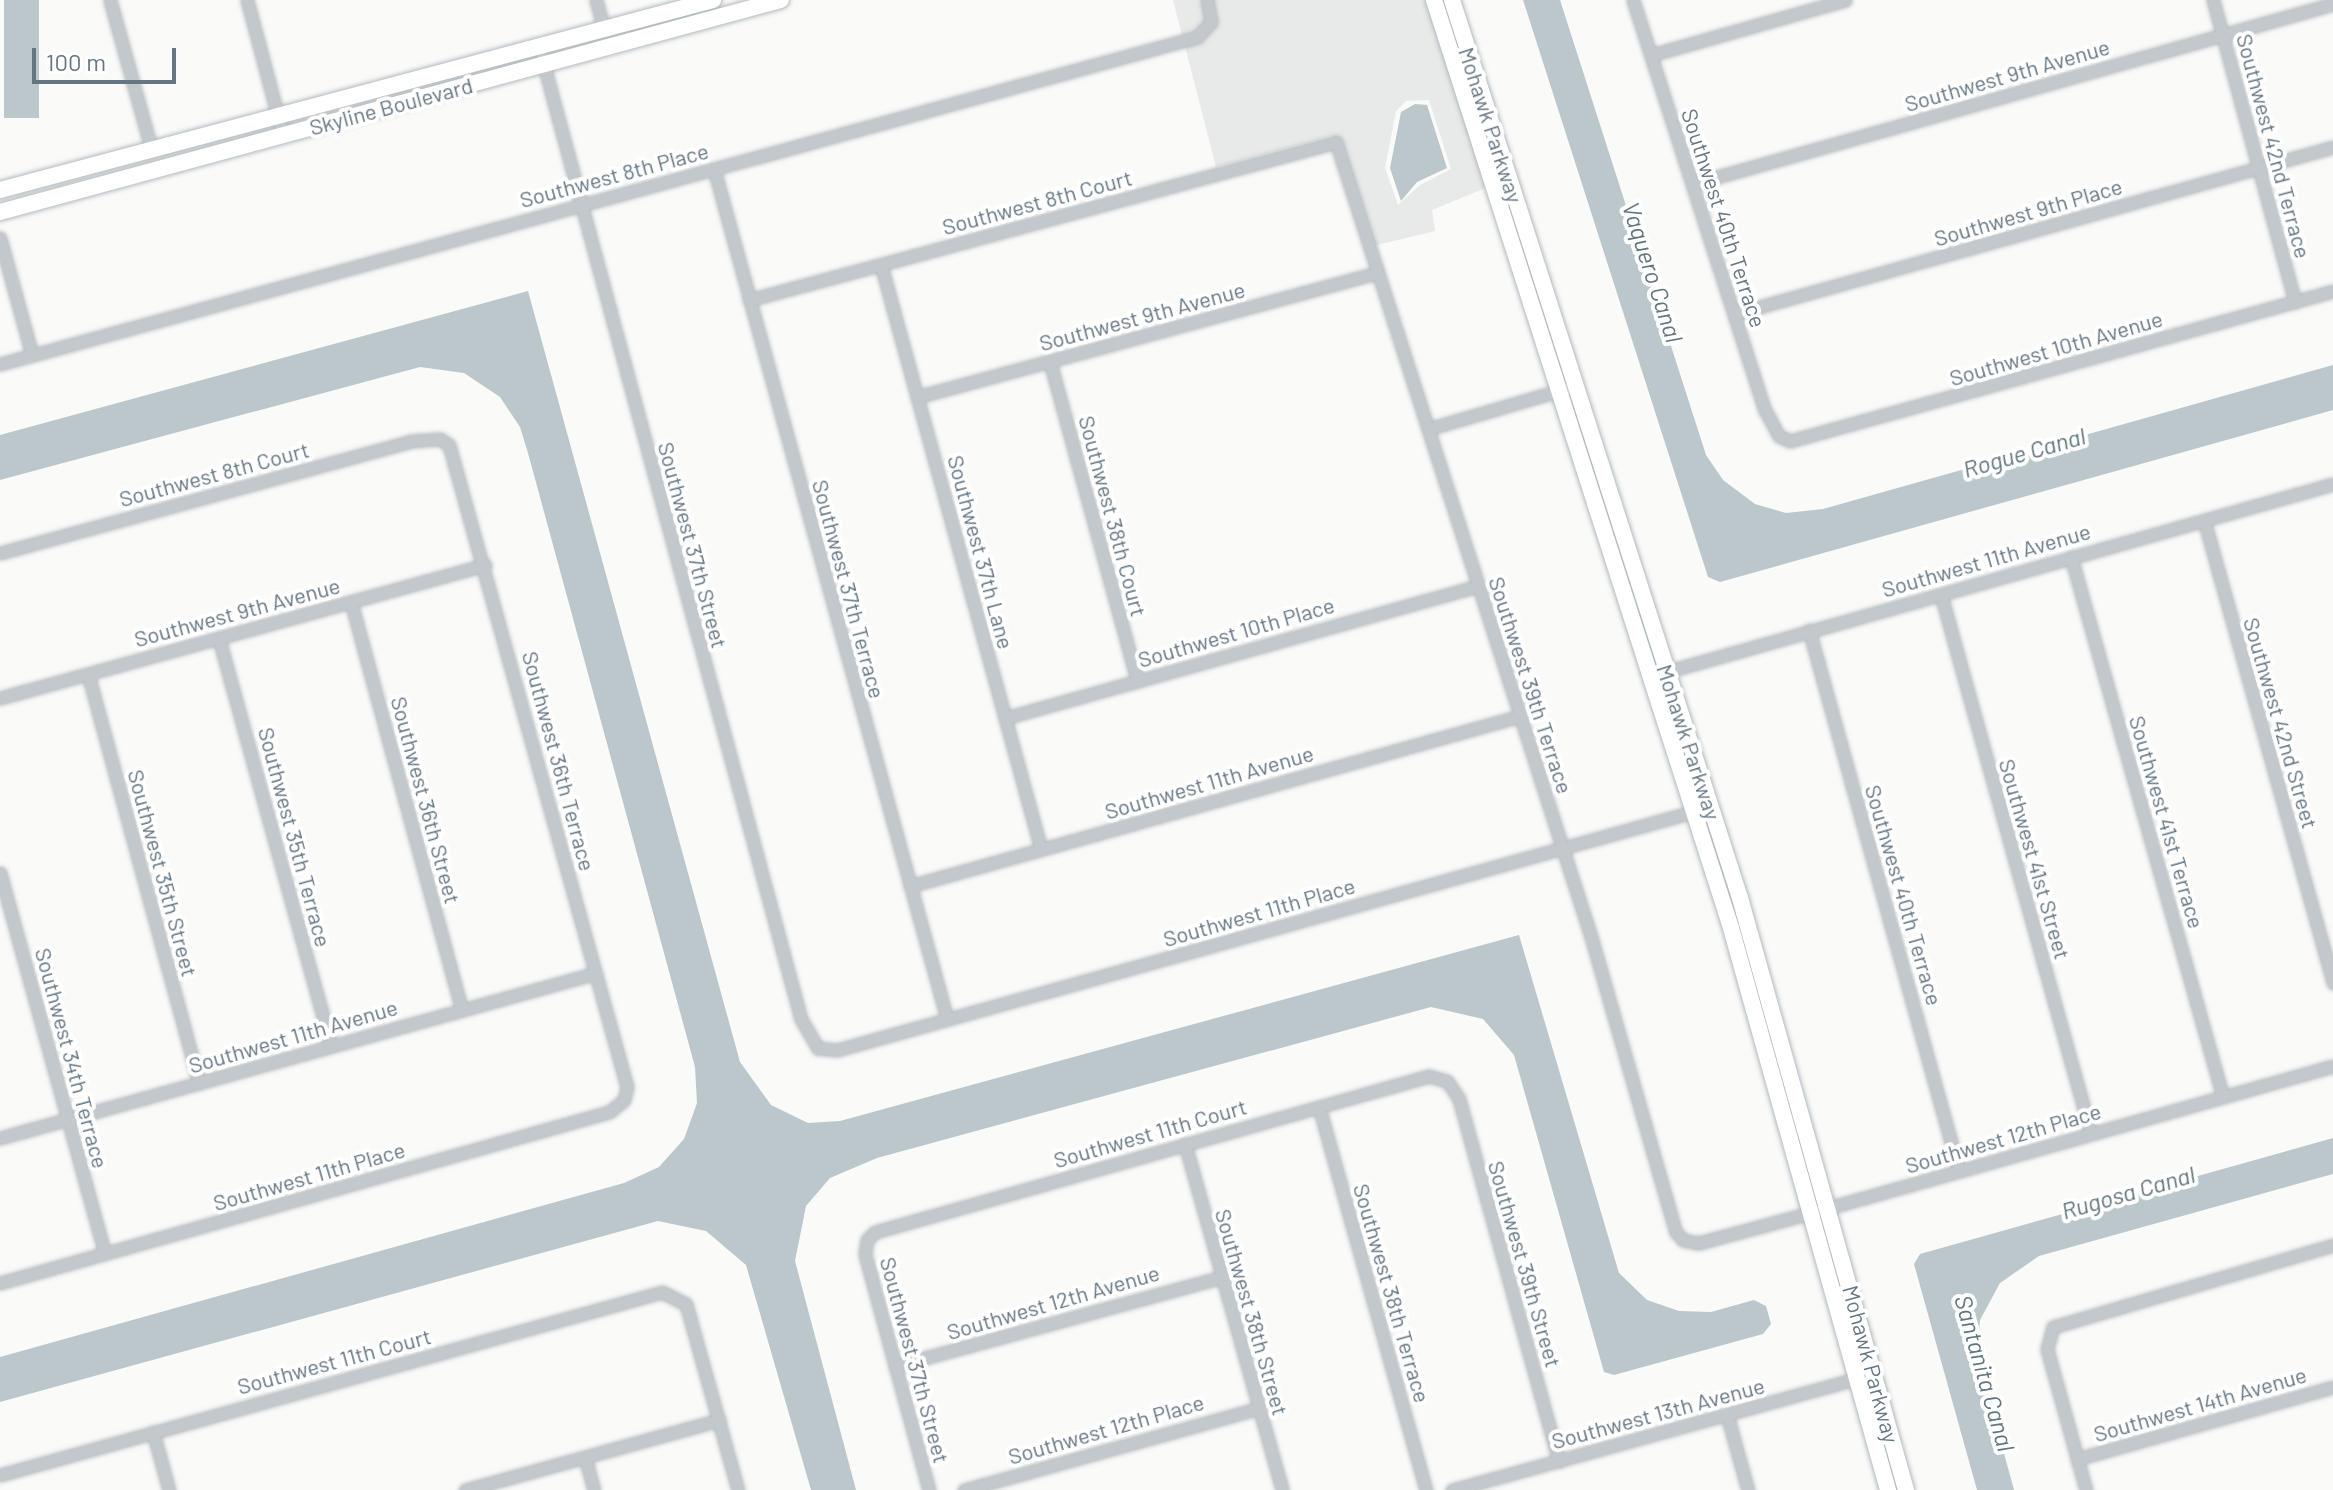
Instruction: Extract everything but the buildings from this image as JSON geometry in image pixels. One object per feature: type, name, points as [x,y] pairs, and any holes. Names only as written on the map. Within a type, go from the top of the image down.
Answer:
[{"type":"street","points":[[110,0],[151,148]]},
{"type":"street","points":[[247,0],[283,135]]},
{"type":"street","points":[[596,0],[604,29]]},
{"type":"street","name":"Skyline Boulevard","points":[[0,190],[278,113],[713,0]]},
{"type":"street","name":"Skyline Boulevard","points":[[0,212],[781,0]]},
{"type":"street","name":"Southwest 8th Place","points":[[0,364],[1197,37],[1211,22],[1207,0]]},
{"type":"street","name":"Mohawk Parkway","points":[[1434,0],[1693,812],[1888,1490]]},
{"type":"street","name":"Mohawk Parkway","points":[[1452,0],[1710,807],[1906,1490]]},
{"type":"street","name":"Southwest 40th Terrace","points":[[1633,0],[1765,410],[1779,436],[1790,441]]},
{"type":"street","points":[[1651,55],[1845,0]]},
{"type":"street","name":"Southwest 42nd Terrace","points":[[2213,0],[2295,302]]},
{"type":"street","name":"Southwest 9th Avenue","points":[[1692,184],[2333,4]]},
{"type":"street","name":"Southwest 37th Street","points":[[539,47],[579,206],[801,1019],[818,1048]]},
{"type":"street","name":"Southwest 8th Court","points":[[749,300],[1336,142]]},
{"type":"street","name":"Southwest 39th Terrace","points":[[1336,142],[1562,848],[1676,1232],[1683,1240]]},
{"type":"street","name":"Southwest 9th Place","points":[[1734,314],[2333,147]]},
{"type":"street","name":"Southwest 37th Terrace","points":[[714,169],[947,1019]]},
{"type":"street","points":[[0,238],[32,355]]},
{"type":"street","name":"Southwest 37th Lane","points":[[881,265],[1041,849]]},
{"type":"street","name":"Southwest 9th Avenue","points":[[917,397],[1378,273]]},
{"type":"street","name":"Southwest 10th Avenue","points":[[1790,441],[2333,291]]},
{"type":"street","name":"Southwest 38th Court","points":[[1050,362],[1137,681]]},
{"type":"street","points":[[1428,429],[1575,386]]},
{"type":"street","name":"Southwest 8th Court","points":[[0,553],[411,441],[440,439]]},
{"type":"street","name":"Southwest 36th Terrace","points":[[440,439],[455,455],[627,1087],[624,1100]]},
{"type":"street","name":"Southwest 11th Avenue","points":[[1650,677],[2333,484]]},
{"type":"street","name":"Southwest 42nd Street","points":[[2204,520],[2333,983]]},
{"type":"street","name":"Southwest 41st Terrace","points":[[2071,557],[2223,1097]]},
{"type":"street","name":"Southwest 9th Avenue","points":[[0,698],[485,565]]},
{"type":"street","name":"Southwest 10th Place","points":[[1005,718],[1478,586]]},
{"type":"street","name":"Southwest 41st Street","points":[[1941,595],[2091,1134]]},
{"type":"street","name":"Southwest 36th Street","points":[[351,602],[462,1010]]},
{"type":"street","name":"Southwest 40th Terrace","points":[[1809,630],[1959,1171]]},
{"type":"street","name":"Southwest 35th Terrace","points":[[219,639],[331,1046]]},
{"type":"street","name":"Southwest 35th Street","points":[[88,674],[199,1083]]},
{"type":"street","name":"Southwest 11th Avenue","points":[[910,886],[1520,716]]},
{"type":"street","name":"Southwest 11th Place","points":[[818,1048],[837,1050],[1710,807]]},
{"type":"street","name":"Southwest 34th Terrace","points":[[0,873],[105,1253]]},
{"type":"street","name":"Southwest 11th Avenue","points":[[0,1138],[596,973]]},
{"type":"street","name":"Southwest 12th Place","points":[[1683,1240],[1699,1243],[1827,1209],[2333,1066]]},
{"type":"street","name":"Southwest 11th Court","points":[[867,1240],[896,1224],[1429,1076],[1447,1081]]},
{"type":"street","name":"Southwest 39th Street","points":[[1447,1081],[1459,1099],[1559,1461]]},
{"type":"street","name":"Southwest 11th Place","points":[[0,1283],[609,1112],[624,1100]]},
{"type":"street","name":"Southwest 38th Terrace","points":[[1319,1107],[1426,1490]]},
{"type":"street","name":"Southwest 38th Street","points":[[1185,1144],[1282,1490]]},
{"type":"street","name":"Southwest 37th Street","points":[[867,1240],[868,1266],[929,1490]]},
{"type":"street","points":[[2086,1490],[2047,1349],[2050,1330],[2067,1320],[2333,1245]]},
{"type":"street","name":"Southwest 12th Avenue","points":[[895,1366],[1222,1277]]},
{"type":"street","name":"Southwest 11th Court","points":[[0,1475],[652,1294],[679,1296],[692,1320],[720,1420]]},
{"type":"street","name":"Southwest 13th Avenue","points":[[1452,1490],[1874,1374]]},
{"type":"street","name":"Southwest 14th Avenue","points":[[2077,1459],[2333,1387]]},
{"type":"street","name":"Southwest 12th Place","points":[[964,1490],[1259,1408]]},
{"type":"street","points":[[1727,1415],[1748,1490]]},
{"type":"street","points":[[465,1490],[720,1420],[738,1490]]},
{"type":"street","points":[[153,1432],[169,1490]]},
{"type":"street","points":[[585,1457],[594,1490]]},
{"type":"shaded area","points":[[4,0],[39,0],[39,118],[4,118]]},
{"type":"shaded area","points":[[1173,0],[1428,0],[1488,187],[1432,210],[1435,231],[1369,247],[1332,136],[1216,167]],"holes":[[[1429,100],[1451,169],[1420,185],[1398,205],[1385,168],[1396,111],[1406,101]]]},
{"type":"shaded area","points":[[1523,0],[1560,0],[1706,455],[1723,480],[1755,504],[1786,513],[1823,509],[2333,365],[2333,410],[1720,582],[1708,577]]},
{"type":"shaded area","points":[[1415,104],[1427,105],[1447,168],[1417,182],[1401,201],[1390,168],[1401,112]]},
{"type":"shaded area","points":[[528,291],[740,1062],[771,1105],[808,1123],[840,1121],[1519,935],[1619,1273],[1647,1300],[1679,1311],[1711,1312],[1754,1300],[1766,1306],[1771,1324],[1763,1334],[1614,1375],[1604,1372],[1514,1055],[1483,1019],[1431,1007],[877,1158],[830,1178],[806,1206],[795,1261],[856,1490],[811,1490],[746,1265],[706,1231],[658,1221],[0,1402],[0,1357],[624,1183],[659,1167],[684,1139],[697,1103],[695,1067],[528,453],[520,427],[500,397],[464,373],[420,367],[0,480],[0,435]]},
{"type":"shaded area","points":[[2333,1138],[2333,1174],[2039,1256],[2000,1283],[1980,1320],[1977,1354],[2014,1490],[1977,1490],[1914,1264],[1920,1254]]},
{"type":"water label","name":"Vaquero Canal","points":[[1653,272]]},
{"type":"water label","name":"Rogue Canal","points":[[2024,452]]},
{"type":"water label","name":"Rugosa Canal","points":[[2128,1192]]},
{"type":"water label","name":"Santanita Canal","points":[[1985,1373]]}]
